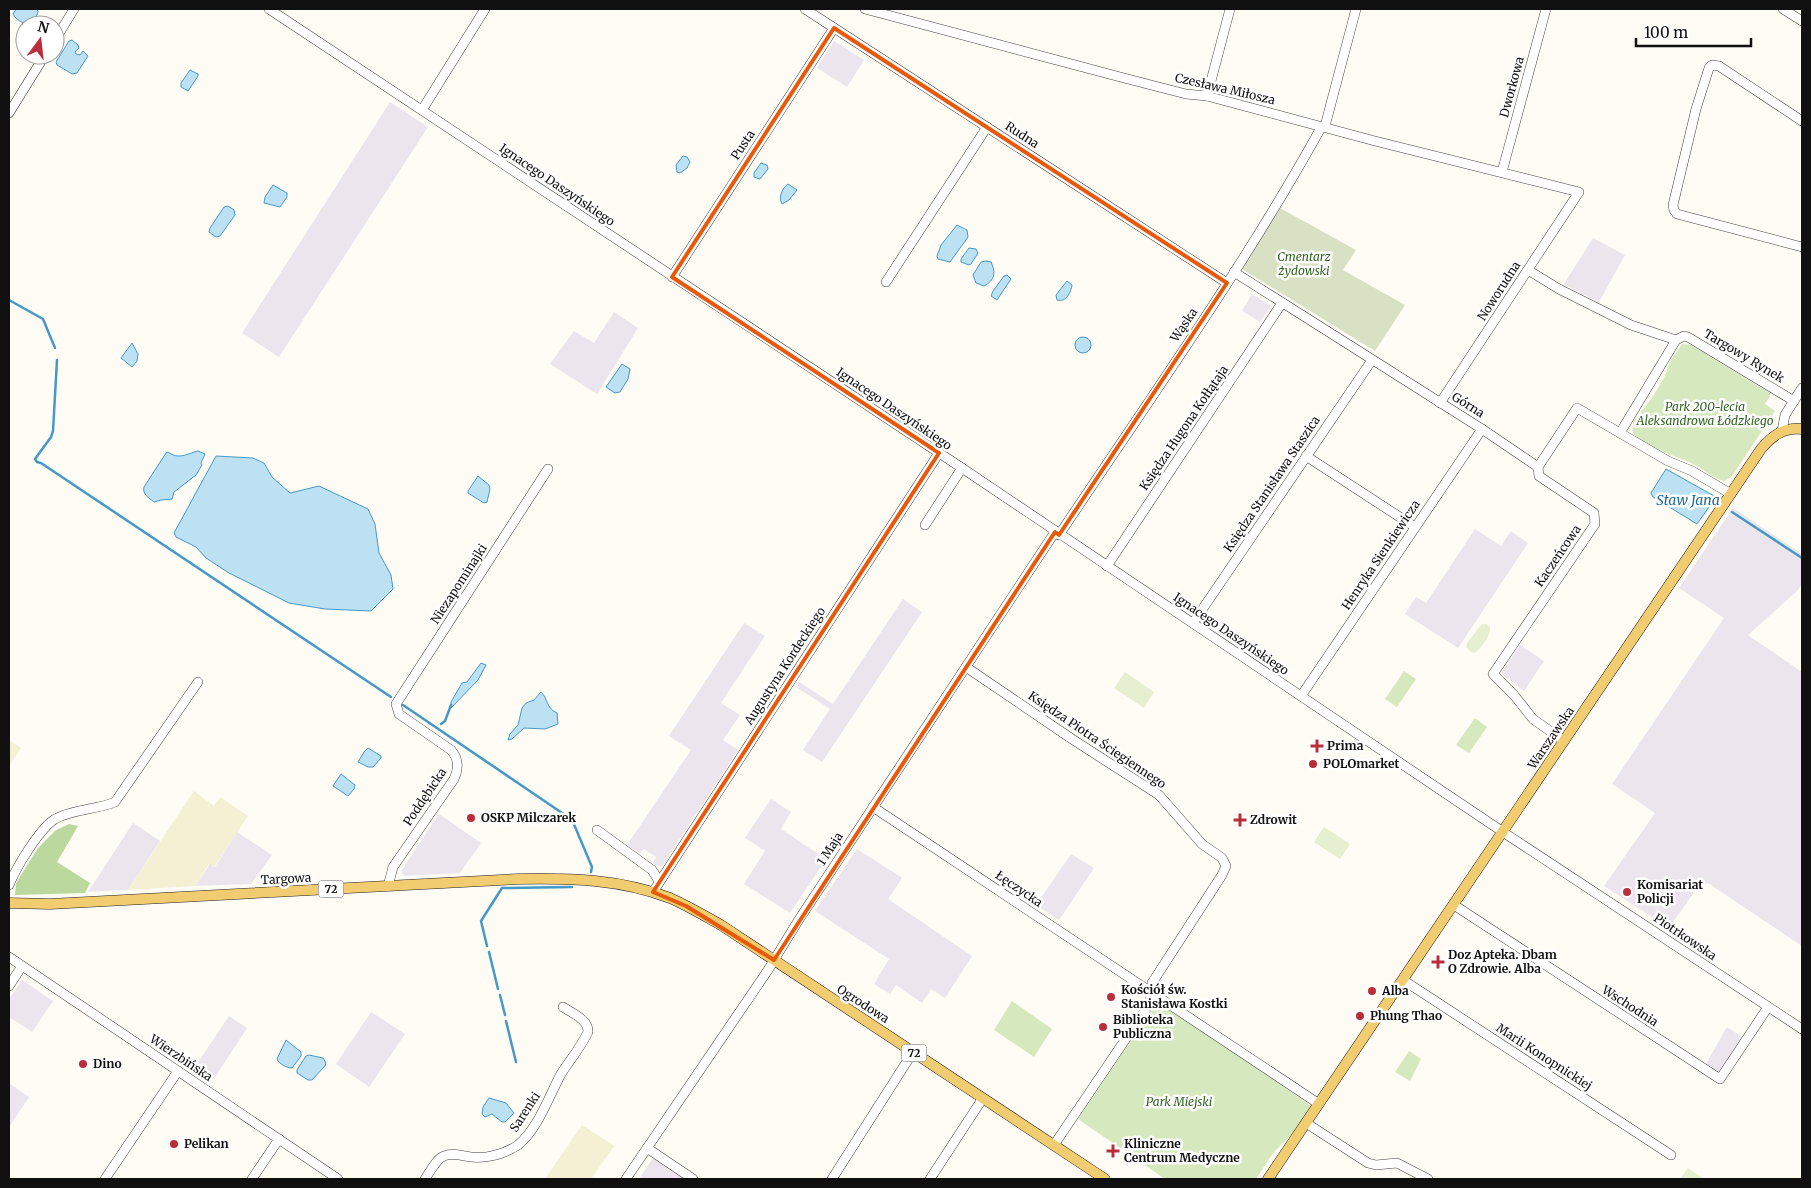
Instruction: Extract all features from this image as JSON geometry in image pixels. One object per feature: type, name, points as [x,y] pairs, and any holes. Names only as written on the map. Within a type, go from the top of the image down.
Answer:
[{"type":"main road","points":[[1782,431],[1802,428]]},
{"type":"main road","name":"Warszawska","points":[[1268,1179],[1761,449],[1782,431]]},
{"type":"main road","name":"Targowa","points":[[9,903],[50,904],[564,878],[609,882],[653,892]]},
{"type":"main road","name":"Ogrodowa","points":[[653,892],[702,914],[1054,1145]]},
{"type":"main road","name":"72","points":[[1054,1145],[1105,1179]]},
{"type":"street","points":[[65,24],[74,9]]},
{"type":"street","name":"Ignacego Daszyńskiego","points":[[269,9],[962,468],[1504,832]]},
{"type":"street","points":[[422,110],[485,9]]},
{"type":"street","name":"Rudna","points":[[804,9],[1227,283]]},
{"type":"street","name":"Czesława Miłosza","points":[[865,9],[1186,94],[1207,96],[1375,141],[1579,192]]},
{"type":"street","points":[[1207,96],[1230,9]]},
{"type":"street","name":"Wąska","points":[[1057,533],[1227,283],[1324,126],[1356,9]]},
{"type":"street","name":"Dworkowa","points":[[1502,172],[1546,9]]},
{"type":"street","points":[[1783,9],[1802,21]]},
{"type":"street","name":"Pusta","points":[[672,277],[834,28]]},
{"type":"street","points":[[9,113],[39,65]]},
{"type":"street","points":[[1802,121],[1720,66],[1712,65],[1709,68],[1696,108],[1673,206],[1677,214],[1802,247]]},
{"type":"street","points":[[886,282],[987,127]]},
{"type":"street","name":"Noworudna","points":[[1440,403],[1579,192]]},
{"type":"street","name":"Targowy Rynek","points":[[1528,270],[1559,289],[1631,325],[1676,340],[1684,336],[1688,337],[1794,401]]},
{"type":"street","points":[[1234,272],[1282,302]]},
{"type":"street","name":"Górna","points":[[1282,302],[1482,428],[1538,467]]},
{"type":"street","name":"Księdza Hugona Kołłątaja","points":[[1107,566],[1282,302]]},
{"type":"street","points":[[1620,433],[1676,340]]},
{"type":"street","name":"Księdza Stanisława Staszica","points":[[1193,623],[1372,360]]},
{"type":"street","points":[[1782,431],[1784,419],[1802,388]]},
{"type":"street","points":[[1538,467],[1577,408],[1668,461],[1692,471],[1731,494]]},
{"type":"street","name":"Henryka Sienkiewicza","points":[[1301,696],[1482,428]]},
{"type":"street","name":"Augustyna Kordeckiego","points":[[653,892],[939,454]]},
{"type":"street","points":[[1306,456],[1415,527]]},
{"type":"street","name":"Kaczeńcowa","points":[[1538,467],[1539,476],[1594,514],[1595,524],[1493,674],[1514,695],[1533,719],[1564,741]]},
{"type":"street","points":[[925,525],[962,468]]},
{"type":"street","name":"Niezapominajki","points":[[399,714],[396,706],[400,696],[548,469]]},
{"type":"street","name":"1 Maja","points":[[626,1179],[774,960],[873,807],[1057,533]]},
{"type":"street","name":"Księdza Piotra Ściegiennego","points":[[966,667],[1072,739],[1159,794],[1202,844],[1222,858],[1226,866],[1222,875],[1152,983],[1151,992]]},
{"type":"street","points":[[9,885],[36,839],[56,819],[70,814],[102,808],[115,802],[198,682]]},
{"type":"street","name":"Poddębicka","points":[[388,886],[392,867],[454,779],[458,764],[455,754],[451,750],[399,714]]},
{"type":"street","name":"Łęczycka","points":[[873,807],[1319,1104]]},
{"type":"street","points":[[596,830],[652,870],[659,881]]},
{"type":"street","name":"Piotrkowska","points":[[1504,832],[1802,1029]]},
{"type":"street","name":"Wschodnia","points":[[1454,905],[1720,1079],[1768,1006]]},
{"type":"street","name":"Wierzbińska","points":[[9,957],[338,1179]]},
{"type":"street","points":[[9,986],[22,966]]},
{"type":"street","name":"Marii Konopnickiej","points":[[1404,980],[1671,1155]]},
{"type":"street","points":[[1054,1145],[1141,1017],[1150,1002],[1151,992]]},
{"type":"street","name":"Sarenki","points":[[425,1179],[444,1156],[450,1154],[471,1158],[488,1157],[504,1152],[518,1144],[530,1131],[543,1111],[561,1075],[588,1032],[588,1026],[563,1007]]},
{"type":"street","points":[[832,1179],[913,1052]]},
{"type":"street","points":[[105,1179],[178,1071]]},
{"type":"street","points":[[930,1179],[983,1098]]},
{"type":"street","points":[[1306,1123],[1368,1162],[1376,1165],[1396,1163],[1428,1179]]},
{"type":"street","points":[[252,1179],[279,1139]]},
{"type":"street","points":[[647,1148],[693,1179]]},
{"type":"highlighted area","points":[[834,28],[1227,283],[1059,535],[1055,532],[774,960],[686,906],[653,892],[939,453],[672,277]]},
{"type":"shaded area","points":[[834,41],[864,60],[847,87],[817,68]]},
{"type":"shaded area","points":[[390,102],[428,127],[279,357],[242,333]]},
{"type":"shaded area","points":[[1593,238],[1625,255],[1599,302],[1564,284]]},
{"type":"shaded area","points":[[1252,294],[1270,305],[1270,308],[1260,322],[1242,311]]},
{"type":"shaded area","points":[[614,312],[638,328],[597,394],[550,364],[574,331],[594,343]]},
{"type":"shaded area","points":[[1733,508],[1802,554],[1802,584],[1797,591],[1748,635],[1802,672],[1802,946],[1708,883],[1697,888],[1669,928],[1604,886],[1655,813],[1612,784],[1724,618],[1679,588]]},
{"type":"shaded area","points":[[1475,529],[1501,546],[1511,531],[1528,543],[1458,648],[1405,614],[1416,597],[1426,603]]},
{"type":"shaded area","points":[[903,599],[922,612],[822,762],[803,750],[830,709],[796,687],[799,682],[833,704]]},
{"type":"shaded area","points":[[744,623],[765,636],[721,703],[740,715],[723,740],[738,750],[662,866],[658,866],[653,863],[656,857],[644,849],[640,853],[627,845],[691,750],[669,736]]},
{"type":"shaded area","points":[[1520,645],[1544,661],[1524,691],[1501,673]]},
{"type":"shaded area","points":[[9,740],[21,748],[9,766]]},
{"type":"shaded area","points":[[194,791],[214,806],[220,797],[248,816],[214,867],[209,864],[195,886],[128,890]]},
{"type":"shaded area","points":[[771,799],[791,812],[781,829],[826,859],[790,913],[744,884],[765,851],[745,838]]},
{"type":"shaded area","points":[[439,814],[481,843],[460,873],[404,876],[401,871]]},
{"type":"shaded area","points":[[133,823],[160,841],[128,890],[88,892]]},
{"type":"shaded area","points":[[237,832],[272,855],[251,884],[195,886],[210,864],[215,867]]},
{"type":"shaded area","points":[[857,849],[902,878],[888,899],[972,956],[945,998],[931,989],[922,1003],[896,985],[890,994],[874,984],[889,959],[815,911]]},
{"type":"shaded area","points":[[1071,854],[1094,868],[1059,920],[1036,905]]},
{"type":"shaded area","points":[[22,980],[53,1001],[32,1032],[9,1017],[9,999]]},
{"type":"shaded area","points":[[371,1012],[405,1034],[369,1087],[336,1064]]},
{"type":"shaded area","points":[[229,1016],[247,1028],[214,1079],[195,1067]]},
{"type":"shaded area","points":[[1727,1027],[1744,1038],[1721,1073],[1706,1064]]},
{"type":"shaded area","points":[[9,1083],[29,1097],[9,1127]]},
{"type":"shaded area","points":[[582,1125],[614,1146],[591,1179],[545,1179]]},
{"type":"shaded area","points":[[653,1158],[671,1171],[684,1179],[639,1179]]},
{"type":"green space","name":"Cmentarz żydowski","points":[[1280,208],[1356,250],[1343,270],[1405,305],[1375,351],[1242,269]]},
{"type":"green space","name":"Park 200-lecia Aleksandrowa Łódzkiego","points":[[1682,344],[1691,345],[1771,394],[1765,404],[1775,411],[1732,476],[1725,481],[1714,477],[1689,462],[1647,444],[1633,433],[1633,422],[1652,398],[1664,378],[1670,362]]},
{"type":"green space","points":[[1482,624],[1490,627],[1489,634],[1478,651],[1475,653],[1471,652],[1466,647],[1467,643]]},
{"type":"green space","points":[[1404,671],[1416,679],[1397,707],[1385,699]]},
{"type":"green space","points":[[1125,672],[1154,692],[1144,708],[1114,688]]},
{"type":"green space","points":[[1475,718],[1487,727],[1469,753],[1456,745]]},
{"type":"green space","points":[[69,824],[78,826],[57,862],[90,883],[85,893],[15,895],[16,883],[38,848],[56,830]]},
{"type":"green space","points":[[1324,827],[1350,844],[1340,859],[1314,842]]},
{"type":"green space","points":[[1012,1001],[1052,1029],[1034,1057],[994,1030]]},
{"type":"green space","name":"Park Miejski","points":[[1158,1001],[1311,1106],[1296,1130],[1273,1153],[1256,1179],[1165,1179],[1078,1119]]},
{"type":"green space","points":[[1409,1051],[1421,1059],[1410,1081],[1395,1072]]},
{"type":"green space","points":[[1688,1168],[1704,1179],[1680,1179]]},
{"type":"water","points":[[16,9],[36,9],[38,11],[37,15],[15,15],[15,17],[13,14]]},
{"type":"water","points":[[72,40],[78,45],[79,48],[75,52],[76,54],[80,55],[83,51],[88,56],[77,73],[72,74],[57,65],[65,65],[65,47],[69,41]]},
{"type":"water","points":[[190,70],[198,74],[198,76],[188,91],[181,87],[181,83]]},
{"type":"water","points":[[683,156],[687,157],[690,162],[687,168],[680,173],[677,172],[676,165]]},
{"type":"water","points":[[761,163],[767,165],[768,169],[760,179],[754,177],[754,173]]},
{"type":"water","points":[[788,184],[797,190],[789,200],[782,204],[780,199],[781,193]]},
{"type":"water","points":[[273,185],[287,193],[287,197],[280,207],[264,203],[265,197]]},
{"type":"water","points":[[228,206],[234,210],[235,215],[220,236],[216,237],[209,232],[210,228],[224,207]]},
{"type":"water","points":[[957,225],[967,230],[968,237],[950,262],[938,259],[937,256],[941,245]]},
{"type":"water","points":[[969,248],[976,249],[978,253],[969,265],[961,262],[961,259]]},
{"type":"water","points":[[981,262],[991,262],[994,276],[984,286],[976,283],[973,275]]},
{"type":"water","points":[[1007,275],[1011,279],[997,300],[991,296],[993,291],[1004,276]]},
{"type":"water","points":[[1067,281],[1072,285],[1069,294],[1063,300],[1057,300],[1056,295]]},
{"type":"water","points":[[1083,337],[1089,339],[1091,345],[1089,351],[1083,353],[1077,351],[1075,345],[1077,339]]},
{"type":"water","points":[[132,343],[138,354],[137,361],[132,367],[121,358]]},
{"type":"water","points":[[622,364],[630,369],[628,379],[620,392],[615,393],[606,387]]},
{"type":"water","points":[[198,451],[205,454],[202,465],[196,475],[174,492],[172,499],[154,502],[146,496],[144,487],[166,453],[179,456]]},
{"type":"water","points":[[216,456],[253,458],[264,463],[272,477],[290,493],[319,486],[368,509],[375,524],[379,553],[391,575],[393,589],[371,611],[325,609],[289,603],[229,573],[206,558],[196,547],[176,537],[174,533]]},
{"type":"water","name":"Staw Jana","points":[[1666,469],[1716,497],[1697,524],[1653,497],[1651,493]]},
{"type":"water","points":[[478,476],[489,485],[490,489],[487,502],[484,503],[468,493]]},
{"type":"water","points":[[481,663],[486,665],[478,680],[451,708],[451,702],[462,683],[467,682]]},
{"type":"water","points":[[541,692],[549,706],[557,713],[558,724],[545,729],[524,728],[512,739],[508,740],[510,734],[518,725],[522,708],[526,703],[534,700]]},
{"type":"water","points":[[368,748],[381,756],[373,767],[368,767],[358,762]]},
{"type":"water","points":[[341,774],[355,785],[348,796],[333,786]]},
{"type":"water","points":[[286,1040],[301,1052],[301,1056],[292,1068],[279,1063],[277,1059]]},
{"type":"water","points":[[306,1056],[323,1058],[326,1063],[312,1080],[308,1080],[297,1073]]},
{"type":"water","points":[[489,1098],[506,1103],[514,1113],[505,1122],[502,1122],[492,1114],[485,1117],[482,1114],[483,1107]]},
{"type":"waterway","points":[[9,300],[43,319],[55,348]]},
{"type":"waterway","points":[[57,360],[53,431],[51,437],[35,459],[37,462],[391,697]]},
{"type":"waterway","points":[[1732,512],[1802,558]]},
{"type":"waterway","points":[[403,705],[568,817],[573,822],[592,867],[591,872]]},
{"type":"waterway","points":[[441,724],[445,721],[451,705]]},
{"type":"waterway","points":[[487,946],[481,921],[502,888],[572,887]]},
{"type":"waterway","points":[[489,952],[498,989]]},
{"type":"waterway","points":[[500,995],[505,1015]]},
{"type":"waterway","points":[[506,1021],[516,1062]]},
{"type":"place","name":"Prima","points":[[1317,746]]},
{"type":"place","name":"POLOmarket","points":[[1313,764]]},
{"type":"place","name":"OSKP Milczarek","points":[[471,818]]},
{"type":"place","name":"Zdrowit","points":[[1240,820]]},
{"type":"place","name":"Komisariat Policji","points":[[1627,892]]},
{"type":"place","name":"Doz Apteka. Dbam O Zdrowie. Alba","points":[[1438,962]]},
{"type":"place","name":"Alba","points":[[1372,991]]},
{"type":"place","name":"Kościół św. Stanisława Kostki","points":[[1111,997]]},
{"type":"place","name":"Phung Thao","points":[[1360,1016]]},
{"type":"place","name":"Biblioteka Publiczna","points":[[1103,1027]]},
{"type":"place","name":"Dino","points":[[83,1064]]},
{"type":"place","name":"Pelikan","points":[[174,1144]]},
{"type":"place","name":"Kliniczne Centrum Medyczne","points":[[1113,1151]]}]
